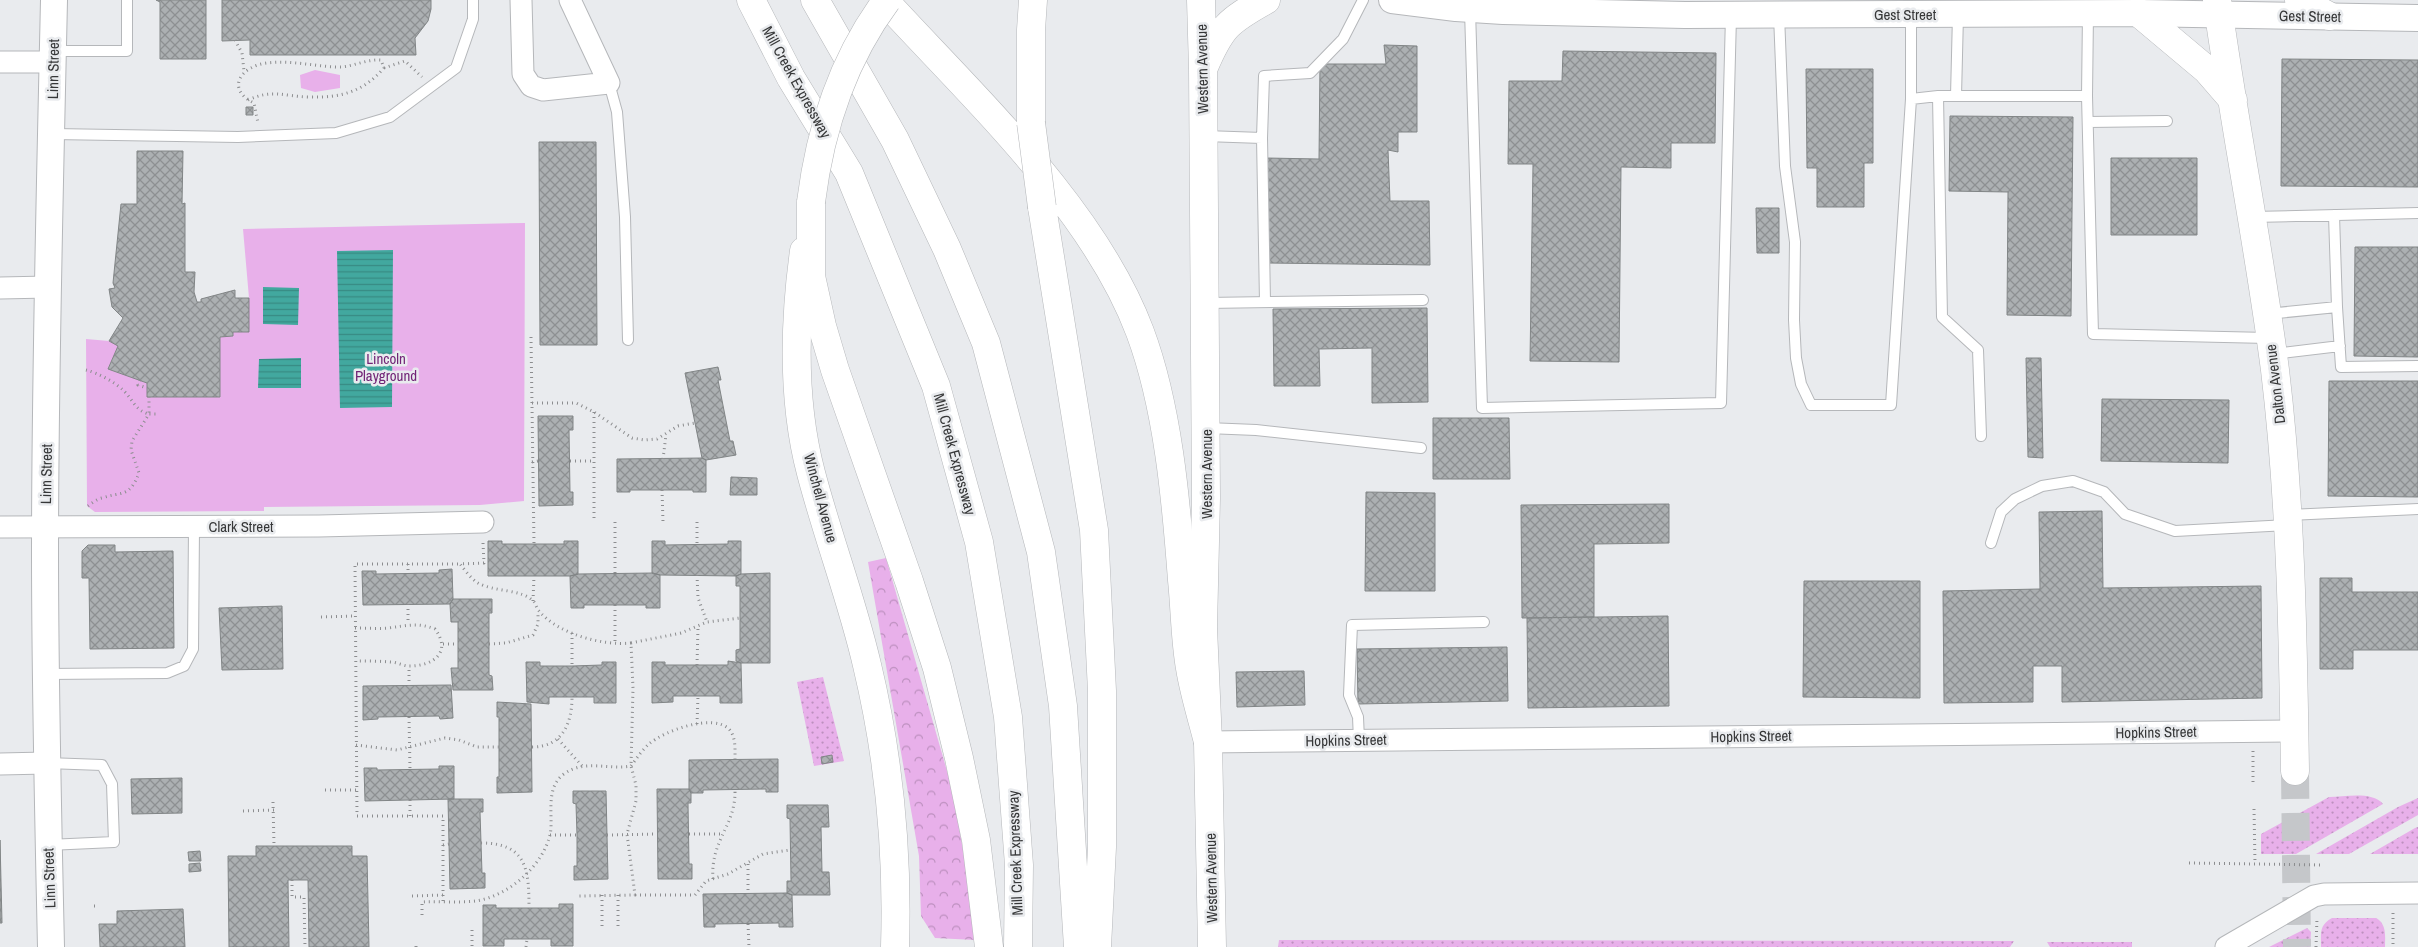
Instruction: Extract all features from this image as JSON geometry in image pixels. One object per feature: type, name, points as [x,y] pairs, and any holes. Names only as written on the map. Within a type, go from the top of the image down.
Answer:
[{"type":"main road","name":"Mill Creek Expressway","points":[[751,0],[791,78],[849,173],[936,386],[979,542],[1008,717],[1019,865],[1018,947]]},
{"type":"main road","points":[[815,0],[895,140],[947,249],[986,343],[1040,552],[1063,706],[1078,947]]},
{"type":"main road","points":[[885,0],[1013,141],[1081,224],[1117,283],[1140,332],[1156,388],[1176,500],[1190,668],[1208,742]]},
{"type":"main road","name":"Winchell Avenue","points":[[885,0],[850,58],[835,96],[816,160],[798,308],[796,363],[800,409],[810,472],[849,595],[867,667],[883,749],[893,831],[895,947]]},
{"type":"main road","points":[[1033,0],[1031,30],[1031,123],[1042,207],[1094,530],[1102,691],[1102,847],[1097,947]]},
{"type":"main road","name":"Western Avenue","points":[[1201,0],[1206,428],[1203,628],[1208,742],[1212,947]]},
{"type":"main road","points":[[1203,69],[1217,38],[1230,23],[1241,14],[1266,0]]},
{"type":"main road","points":[[2299,0],[2330,16]]},
{"type":"main road","name":"Dalton Avenue","points":[[2218,7],[2269,335],[2288,520],[2293,611],[2295,771]]},
{"type":"main road","points":[[2139,13],[2202,65],[2233,100]]},
{"type":"main road","points":[[811,202],[811,276],[822,326],[835,370],[909,581],[937,668],[959,758],[976,840],[989,947]]},
{"type":"street","name":"Linn Street","points":[[51,947],[46,763],[46,526],[48,287],[54,0]]},
{"type":"street","points":[[521,0],[523,74],[530,86],[543,90],[609,83],[570,0]]},
{"type":"street","name":"Gest Street","points":[[1392,0],[1470,9],[1684,12],[1731,16],[1779,14],[2139,13],[2218,7],[2330,16],[2418,18]]},
{"type":"street","points":[[0,62],[53,57]]},
{"type":"street","points":[[0,288],[48,287]]},
{"type":"street","name":"Clark Street","points":[[0,527],[194,527],[483,522]]},
{"type":"street","name":"Hopkins Street","points":[[1208,742],[2294,731]]},
{"type":"street","points":[[0,764],[46,763]]},
{"type":"street","points":[[2226,947],[2314,896],[2324,894],[2418,893]]},
{"type":"lane","points":[[53,57],[127,51],[127,0]]},
{"type":"lane","points":[[52,134],[259,136],[336,133],[390,117],[456,68],[473,19],[473,0]]},
{"type":"lane","points":[[1265,302],[1262,138],[1264,76],[1310,73],[1343,39],[1363,0]]},
{"type":"lane","points":[[1470,9],[1482,408],[1721,403],[1731,16]]},
{"type":"lane","points":[[2088,13],[2087,96],[2093,334],[2269,335],[2340,346]]},
{"type":"lane","points":[[1779,14],[1785,166],[1796,242],[1794,320],[1796,358],[1801,384],[1811,405],[1891,405],[1911,98],[1911,14]]},
{"type":"lane","points":[[1956,96],[1958,14]]},
{"type":"lane","points":[[609,83],[617,112],[625,217],[628,340]]},
{"type":"lane","points":[[1911,98],[1938,96],[2087,96]]},
{"type":"lane","points":[[1938,96],[1942,317],[1978,350],[1980,436]]},
{"type":"lane","points":[[2088,122],[2167,120]]},
{"type":"lane","points":[[1204,136],[1262,138]]},
{"type":"lane","points":[[2251,217],[2418,213]]},
{"type":"lane","points":[[2334,215],[2342,368],[2418,366]]},
{"type":"lane","points":[[1205,303],[1423,300]]},
{"type":"lane","points":[[2269,335],[2338,307]]},
{"type":"lane","points":[[1206,428],[1256,430],[1421,448]]},
{"type":"lane","points":[[1991,543],[2001,512],[2015,499],[2042,486],[2073,482],[2104,492],[2125,514],[2175,531],[2418,509]]},
{"type":"lane","points":[[46,674],[167,673],[184,666],[193,649],[194,527]]},
{"type":"lane","points":[[1359,740],[1358,717],[1350,695],[1352,625],[1484,622]]},
{"type":"lane","points":[[46,763],[102,765],[112,784],[114,842],[48,845]]},
{"type":"path","points":[[235,40],[242,54],[244,71],[239,80],[239,89],[248,100],[254,103],[259,136]]},
{"type":"path","points":[[244,71],[267,63],[309,63],[336,67],[372,59],[381,60],[384,68]]},
{"type":"path","points":[[248,100],[264,93],[309,97],[334,96],[357,91],[374,80],[384,68],[405,61],[432,86]]},
{"type":"path","points":[[532,338],[534,544]]},
{"type":"path","points":[[86,370],[94,372],[123,390],[141,412],[156,414]]},
{"type":"path","points":[[140,380],[138,385],[147,388]]},
{"type":"path","points":[[87,506],[101,498],[123,494],[130,490],[139,473],[132,450],[132,441],[149,414],[149,397]]},
{"type":"path","points":[[532,403],[576,403],[594,412],[632,438],[657,439],[678,426],[695,423]]},
{"type":"path","points":[[594,412],[594,522]]},
{"type":"path","points":[[663,458],[666,435]]},
{"type":"path","points":[[532,462],[538,461]]},
{"type":"path","points":[[570,461],[594,461]]},
{"type":"path","points":[[662,490],[663,522]]},
{"type":"path","points":[[443,901],[443,816],[357,816],[355,564],[484,563],[483,522]]},
{"type":"path","points":[[615,522],[615,573]]},
{"type":"path","points":[[697,522],[697,544]]},
{"type":"path","points":[[408,564],[408,573]]},
{"type":"path","points":[[460,564],[477,583],[494,590],[515,593],[533,600]]},
{"type":"path","points":[[489,644],[506,643],[533,635],[538,624],[538,611],[533,600],[534,576]]},
{"type":"path","points":[[697,576],[698,598],[707,622]]},
{"type":"path","points":[[408,604],[408,624]]},
{"type":"path","points":[[615,605],[615,645]]},
{"type":"path","points":[[538,611],[572,633],[615,645],[698,628],[707,622],[740,618]]},
{"type":"path","points":[[321,617],[355,616]]},
{"type":"path","points":[[355,628],[388,628],[408,624],[426,625],[435,629],[443,644],[441,653],[435,661],[409,666],[392,662],[356,661]]},
{"type":"path","points":[[697,665],[698,628]]},
{"type":"path","points":[[572,633],[572,666]]},
{"type":"path","points":[[631,643],[633,688],[631,766],[636,784],[636,801],[628,834],[635,895]]},
{"type":"path","points":[[443,644],[458,644]]},
{"type":"path","points":[[409,666],[409,686]]},
{"type":"path","points":[[698,696],[698,724]]},
{"type":"path","points":[[532,747],[544,746],[558,739],[565,732],[569,722],[572,697]]},
{"type":"path","points":[[409,717],[410,770]]},
{"type":"path","points":[[631,766],[649,744],[662,735],[698,724],[719,724],[729,730],[734,739],[735,759]]},
{"type":"path","points":[[2252,731],[2253,786]]},
{"type":"path","points":[[356,745],[385,750],[410,749],[445,738],[459,740],[477,747],[499,747]]},
{"type":"path","points":[[558,739],[582,766]]},
{"type":"path","points":[[422,915],[422,902],[476,901],[491,896],[517,882],[528,872],[545,850],[550,835],[549,813],[556,784],[562,775],[582,766],[631,766]]},
{"type":"path","points":[[325,790],[357,790]]},
{"type":"path","points":[[713,879],[713,855],[733,814],[735,790]]},
{"type":"path","points":[[410,800],[410,816]]},
{"type":"path","points":[[273,802],[274,845]]},
{"type":"path","points":[[2254,809],[2255,864]]},
{"type":"path","points":[[243,811],[274,810]]},
{"type":"path","points":[[607,834],[657,834]]},
{"type":"path","points":[[689,834],[722,834]]},
{"type":"path","points":[[550,835],[577,835]]},
{"type":"path","points":[[481,843],[506,846],[520,859],[528,872],[529,908]]},
{"type":"path","points":[[443,844],[449,844]]},
{"type":"path","points":[[579,896],[695,895],[702,883],[728,874],[763,854],[790,850]]},
{"type":"path","points":[[748,863],[748,893]]},
{"type":"path","points":[[2189,863],[2323,865]]},
{"type":"path","points":[[292,880],[292,898],[304,898],[305,947]]},
{"type":"path","points":[[412,896],[443,895]]},
{"type":"path","points":[[618,895],[618,927]]},
{"type":"path","points":[[602,896],[602,927]]},
{"type":"path","points":[[94,906],[99,906]]},
{"type":"path","points":[[2393,911],[2393,947]]},
{"type":"path","points":[[2316,947],[2317,913]]},
{"type":"path","points":[[748,924],[749,947]]},
{"type":"path","points":[[472,930],[472,947]]},
{"type":"path","points":[[526,947],[527,939]]},
{"type":"green space","points":[[315,70],[340,75],[340,88],[315,92],[301,88],[300,75]]},
{"type":"green space","name":"Lincoln Playground","points":[[525,223],[524,501],[480,505],[264,507],[264,511],[95,512],[87,506],[86,339],[109,341],[118,346],[108,369],[147,383],[147,397],[220,397],[220,337],[233,336],[233,332],[249,332],[249,298],[243,229]]},
{"type":"green space","points":[[886,558],[953,792],[967,873],[975,940],[935,938],[921,916],[919,856],[868,562]]},
{"type":"green space","points":[[823,677],[844,761],[814,766],[797,682]]},
{"type":"green space","points":[[2365,796],[2372,797],[2383,804],[2296,854],[2261,854],[2261,834],[2329,797]]},
{"type":"green space","points":[[2418,798],[2418,815],[2349,854],[2316,854],[2398,807]]},
{"type":"green space","points":[[2418,827],[2418,854],[2370,854],[2415,828]]},
{"type":"green space","points":[[2332,918],[2376,918],[2384,927],[2385,947],[2321,947],[2323,927]]},
{"type":"green space","points":[[2307,928],[2311,932],[2310,947],[2269,947]]},
{"type":"green space","points":[[1279,940],[2014,941],[2010,947],[1278,947]]},
{"type":"green space","points":[[2047,942],[2132,942],[2132,947],[2050,947]]},
{"type":"shaded area","points":[[393,250],[392,407],[340,408],[337,251]]},
{"type":"shaded area","points":[[263,287],[299,288],[298,325],[263,324]]},
{"type":"shaded area","points":[[301,358],[301,388],[258,388],[259,359]]},
{"type":"building","points":[[156,0],[206,0],[206,59],[160,59],[160,2]]},
{"type":"building","points":[[222,0],[431,0],[431,9],[428,21],[415,38],[416,55],[250,55],[250,40],[222,41]]},
{"type":"building","points":[[1384,45],[1417,46],[1417,132],[1398,132],[1398,152],[1388,150],[1390,201],[1429,201],[1430,265],[1266,263],[1266,158],[1319,159],[1320,64],[1386,64]]},
{"type":"building","points":[[1563,51],[1716,53],[1715,143],[1671,143],[1671,168],[1621,167],[1619,362],[1530,361],[1533,164],[1508,164],[1509,81],[1562,81]]},
{"type":"building","points":[[2282,59],[2418,60],[2418,187],[2281,186]]},
{"type":"building","points":[[1806,69],[1873,69],[1873,163],[1864,163],[1864,207],[1817,207],[1817,168],[1807,168]]},
{"type":"building","points":[[246,107],[253,107],[253,115],[246,115]]},
{"type":"building","points":[[1950,116],[2073,117],[2071,316],[2007,315],[2008,192],[1949,191]]},
{"type":"building","points":[[539,142],[596,142],[597,345],[540,345]]},
{"type":"building","points":[[137,151],[183,151],[182,204],[185,203],[185,272],[195,272],[194,292],[197,302],[201,302],[201,299],[235,290],[235,298],[249,298],[249,332],[233,332],[233,336],[220,337],[220,397],[147,397],[147,383],[108,369],[118,346],[109,341],[123,318],[112,307],[109,289],[115,288],[113,283],[121,204],[137,204]]},
{"type":"building","points":[[2111,158],[2197,158],[2197,235],[2111,235]]},
{"type":"building","points":[[1756,208],[1779,208],[1779,253],[1757,253]]},
{"type":"building","points":[[2355,247],[2418,247],[2418,357],[2354,356]]},
{"type":"building","points":[[1427,308],[1428,402],[1372,403],[1372,348],[1319,349],[1320,386],[1274,386],[1273,309]]},
{"type":"building","points":[[2026,358],[2041,358],[2043,458],[2028,457]]},
{"type":"building","points":[[718,367],[721,380],[718,380],[730,441],[733,441],[736,455],[706,460],[702,458],[685,373]]},
{"type":"building","points":[[2329,381],[2418,381],[2418,497],[2328,496]]},
{"type":"building","points":[[2102,399],[2229,400],[2228,463],[2101,461]]},
{"type":"building","points":[[538,416],[573,416],[573,430],[569,430],[570,492],[573,492],[573,505],[539,506]]},
{"type":"building","points":[[1433,418],[1509,418],[1510,479],[1433,479]]},
{"type":"building","points":[[702,458],[706,460],[706,492],[693,492],[693,490],[630,490],[630,492],[617,492],[617,459]]},
{"type":"building","points":[[731,477],[757,478],[757,495],[730,495]]},
{"type":"building","points":[[1366,492],[1435,493],[1435,591],[1365,591]]},
{"type":"building","points":[[1669,504],[1669,543],[1594,544],[1594,617],[1522,618],[1521,505]]},
{"type":"building","points":[[2102,511],[2103,588],[2261,586],[2262,698],[2062,702],[2062,666],[2033,666],[2033,702],[1944,703],[1943,591],[2040,589],[2039,512]]},
{"type":"building","points":[[488,541],[502,541],[502,544],[564,544],[564,541],[578,541],[578,574],[570,576],[488,576]]},
{"type":"building","points":[[652,541],[665,541],[665,545],[728,544],[728,541],[741,541],[741,574],[736,576],[660,575],[652,573]]},
{"type":"building","points":[[88,545],[115,545],[115,552],[173,551],[174,648],[90,649],[89,578],[82,578],[82,551]]},
{"type":"building","points":[[452,569],[453,599],[450,604],[363,605],[362,571],[376,571],[376,574],[439,573],[439,570]]},
{"type":"building","points":[[652,573],[660,575],[660,608],[646,608],[646,605],[584,605],[584,608],[571,608],[570,576],[578,574]]},
{"type":"building","points":[[770,573],[770,663],[741,663],[736,661],[736,650],[740,649],[740,586],[736,586],[736,576],[741,574]]},
{"type":"building","points":[[2320,578],[2352,578],[2352,592],[2418,592],[2418,650],[2353,650],[2353,669],[2320,669]]},
{"type":"building","points":[[1804,581],[1920,581],[1920,698],[1803,697]]},
{"type":"building","points":[[453,599],[492,599],[492,613],[489,613],[489,675],[492,676],[493,690],[453,690],[451,668],[458,668],[458,622],[451,622],[450,604]]},
{"type":"building","points":[[282,606],[283,669],[222,670],[219,608]]},
{"type":"building","points":[[1668,616],[1669,706],[1528,708],[1527,618]]},
{"type":"building","points":[[1507,647],[1508,701],[1358,704],[1357,649]]},
{"type":"building","points":[[728,661],[741,663],[742,703],[720,703],[720,696],[673,696],[673,702],[652,703],[652,662],[665,662],[665,665],[728,665]]},
{"type":"building","points":[[526,662],[540,662],[540,666],[572,666],[602,665],[602,662],[616,662],[616,703],[594,703],[594,697],[549,697],[549,704],[527,702]]},
{"type":"building","points":[[1304,671],[1305,705],[1237,707],[1236,672]]},
{"type":"building","points":[[451,685],[453,718],[440,719],[439,716],[378,717],[378,719],[363,720],[363,686]]},
{"type":"building","points":[[497,702],[531,704],[532,792],[497,793],[497,777],[499,777],[499,717],[497,717]]},
{"type":"building","points":[[832,755],[833,762],[822,764],[821,757]]},
{"type":"building","points":[[778,759],[778,792],[766,792],[766,789],[703,790],[703,793],[691,793],[689,789],[689,760]]},
{"type":"building","points":[[439,766],[454,766],[454,799],[365,801],[364,768],[377,768],[377,770],[439,769]]},
{"type":"building","points":[[182,778],[182,813],[132,814],[131,779]]},
{"type":"building","points":[[657,789],[689,789],[691,793],[691,803],[688,803],[689,864],[692,864],[692,879],[658,879]]},
{"type":"building","points":[[573,791],[606,791],[608,879],[574,880],[574,866],[577,866],[577,835],[576,804],[573,803]]},
{"type":"building","points":[[448,799],[483,799],[483,812],[480,812],[482,873],[485,873],[485,888],[450,889]]},
{"type":"building","points":[[787,805],[828,805],[829,827],[821,827],[822,872],[829,872],[830,895],[792,895],[787,893],[787,881],[791,881],[790,819],[787,818]]},
{"type":"building","points":[[0,840],[2,923],[0,923]]},
{"type":"building","points":[[256,846],[352,846],[352,856],[367,856],[369,947],[309,947],[308,880],[288,880],[289,947],[229,947],[228,856],[256,856]]},
{"type":"building","points":[[200,851],[201,861],[189,861],[188,852]]},
{"type":"building","points":[[200,863],[201,871],[189,872],[189,864]]},
{"type":"building","points":[[787,893],[792,895],[793,927],[779,927],[779,923],[715,924],[715,927],[704,927],[703,894]]},
{"type":"building","points":[[559,904],[573,904],[573,946],[551,946],[551,939],[504,939],[504,946],[483,946],[483,905],[496,905],[496,908],[559,908]]},
{"type":"building","points":[[183,909],[185,947],[100,947],[99,924],[117,924],[117,911]]},
{"type":"tunnel","points":[[2295,771],[2297,947]]}]
